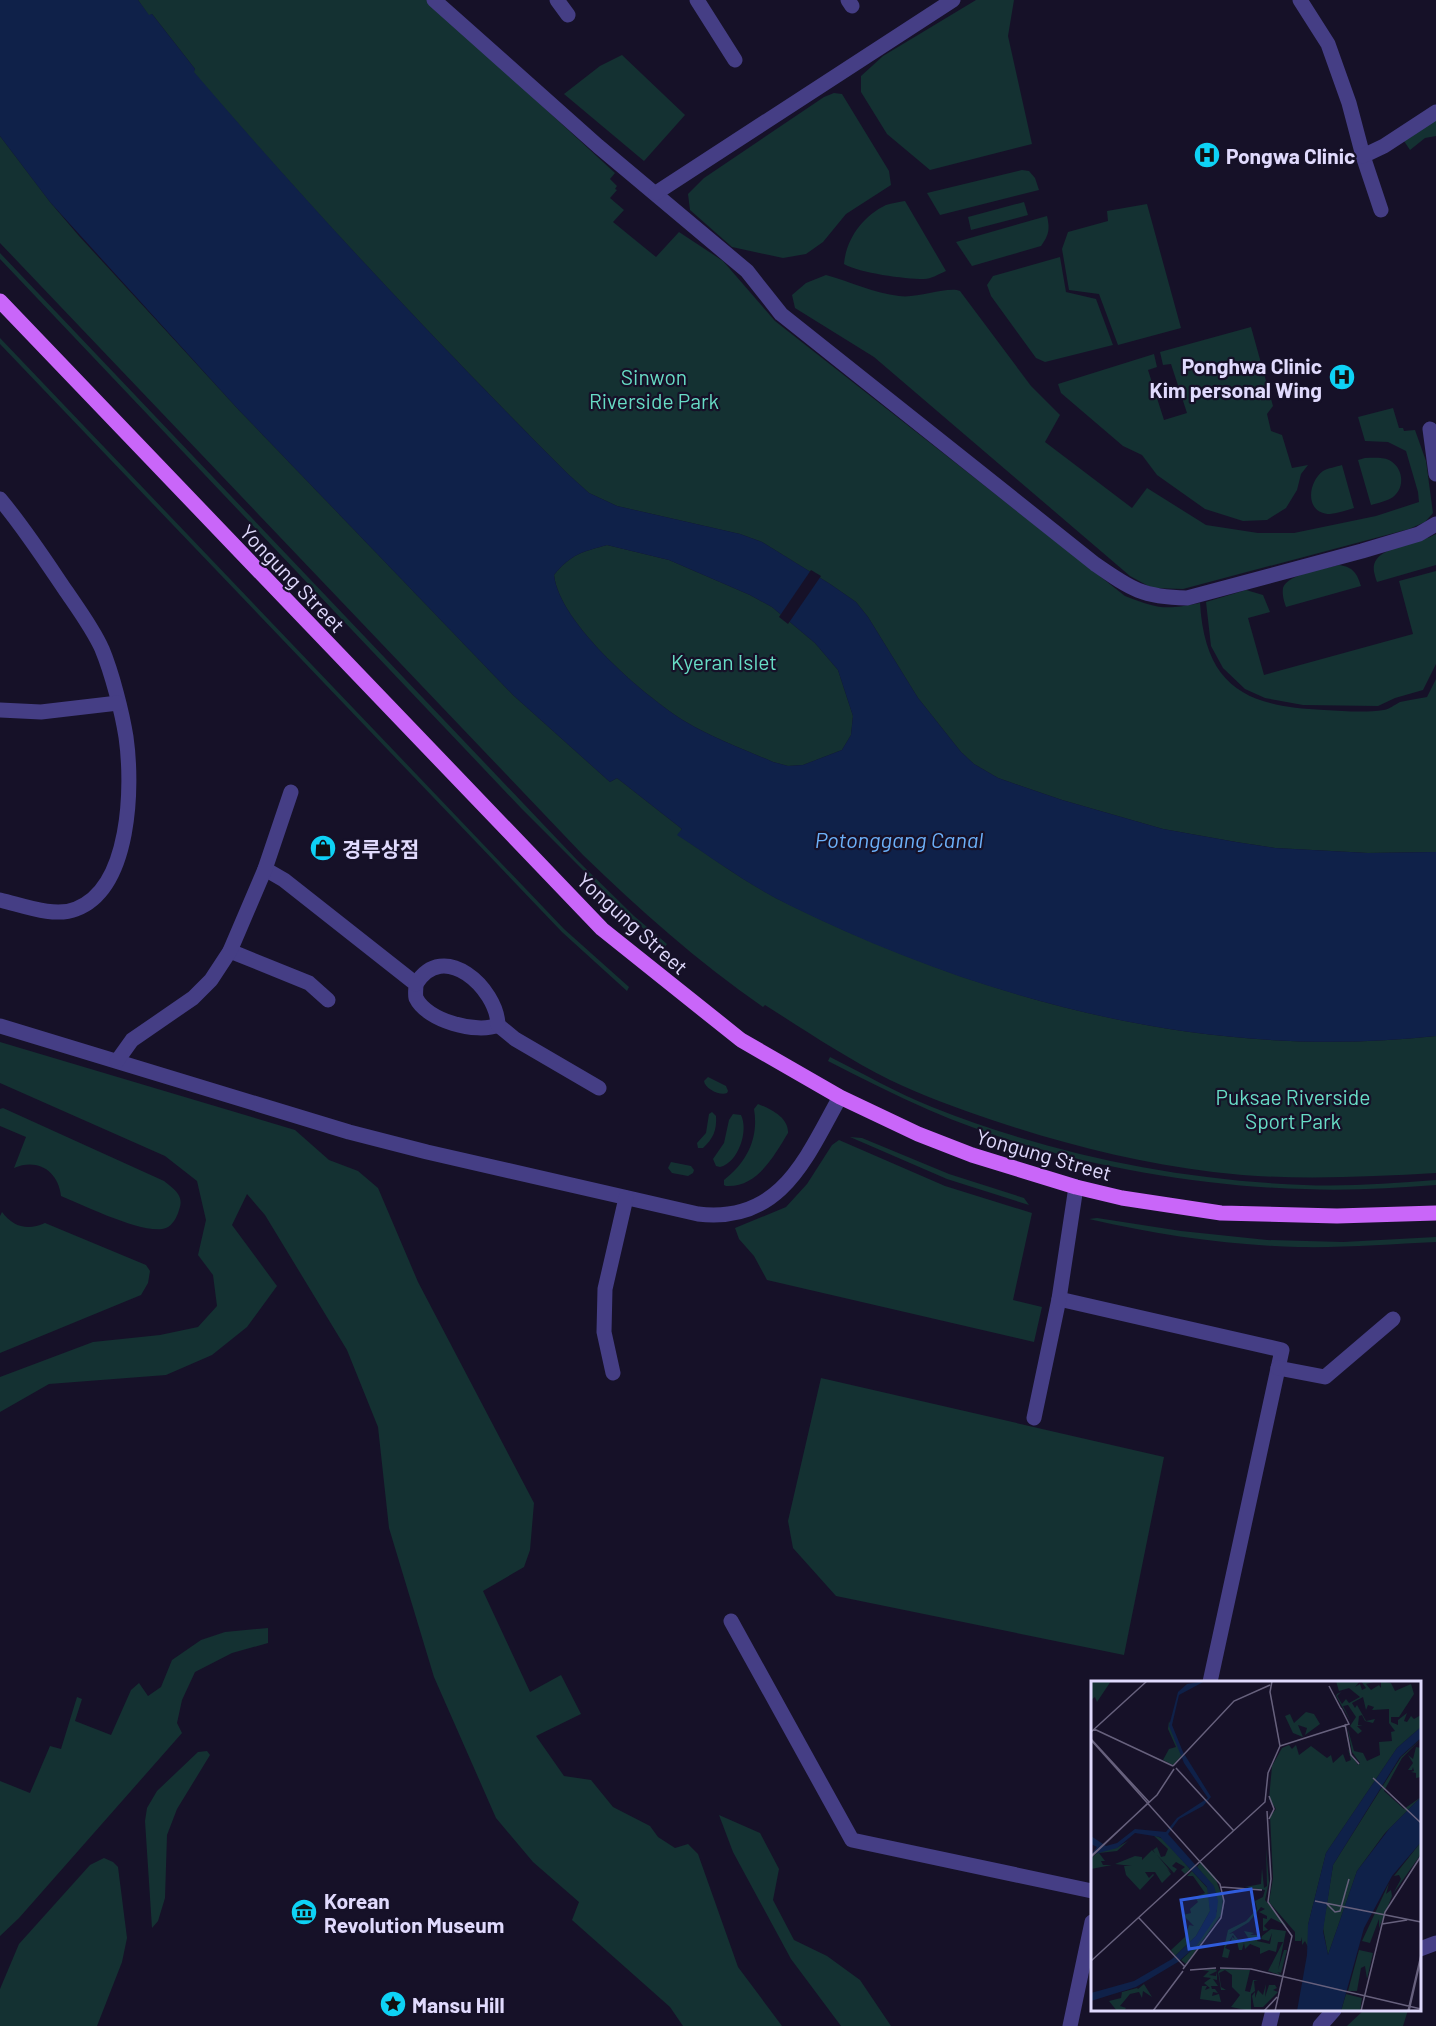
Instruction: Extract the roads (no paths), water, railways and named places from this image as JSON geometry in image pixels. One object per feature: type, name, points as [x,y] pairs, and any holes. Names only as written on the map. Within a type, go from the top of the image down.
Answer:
[{"type":"main road","name":"Yongung Street","points":[[0,301],[602,929],[741,1041],[840,1097],[918,1134],[972,1155],[1076,1187],[1122,1198],[1221,1213],[1337,1216],[1436,1213]]},
{"type":"street","points":[[434,0],[598,146],[747,271],[782,314],[1095,564],[1141,593],[1161,597],[1187,598],[1362,551],[1419,534],[1436,524]]},
{"type":"street","points":[[557,0],[568,15]]},
{"type":"street","points":[[697,0],[735,60]]},
{"type":"street","points":[[656,193],[953,0]]},
{"type":"street","points":[[1300,0],[1328,44],[1349,103],[1381,210]]},
{"type":"street","points":[[1363,156],[1384,146],[1436,112]]},
{"type":"street","points":[[1430,429],[1436,474]]},
{"type":"street","points":[[0,499],[34,542],[102,649],[126,737],[129,777],[126,815],[117,862],[107,885],[96,897],[74,910],[61,912],[0,900]]},
{"type":"street","points":[[0,710],[41,712],[118,703]]},
{"type":"street","points":[[117,1061],[132,1040],[193,998],[211,980],[230,951],[265,869],[291,792]]},
{"type":"street","points":[[265,869],[284,880],[416,984]]},
{"type":"street","points":[[230,951],[309,983],[328,1000]]},
{"type":"street","points":[[444,965],[460,969],[488,993],[498,1013],[498,1025],[488,1029],[466,1026],[438,1018],[425,1010],[415,996],[416,984],[420,976],[432,967],[444,965]]},
{"type":"street","points":[[498,1025],[515,1039],[599,1088]]},
{"type":"street","points":[[0,1026],[349,1132],[626,1198],[698,1214],[720,1216],[740,1213],[765,1201],[782,1189],[804,1161],[840,1097]]},
{"type":"street","points":[[1034,1418],[1059,1299],[1076,1187]]},
{"type":"street","points":[[614,1373],[604,1332],[605,1289],[626,1198]]},
{"type":"street","points":[[1059,1299],[1282,1350],[1210,1681]]},
{"type":"street","points":[[1278,1368],[1325,1377],[1394,1319]]},
{"type":"street","points":[[731,1621],[852,1840],[1091,1891]]},
{"type":"street","points":[[1070,2026],[1091,1927]]},
{"type":"street","points":[[1421,1948],[1436,1943]]},
{"type":"street","points":[[1269,2026],[1273,2011]]},
{"type":"street","points":[[1320,2026],[1333,2011]]},
{"type":"water","name":"Potonggang Canal","points":[[0,0],[138,0],[149,15],[152,14],[195,69],[194,72],[331,226],[472,377],[569,475],[589,493],[617,506],[740,534],[762,542],[856,602],[868,617],[918,698],[961,752],[974,764],[998,778],[1062,800],[1163,829],[1275,848],[1368,853],[1436,852],[1436,1036],[1352,1042],[1269,1040],[1186,1031],[1104,1017],[1022,996],[943,970],[865,940],[789,905],[746,881],[677,835],[682,829],[617,778],[610,782],[513,695],[236,407],[50,202],[0,136]],"holes":[[[607,545],[669,560],[772,607],[815,643],[838,670],[853,716],[851,735],[842,750],[803,765],[788,766],[728,743],[686,722],[628,677],[587,636],[559,594],[554,575],[566,562],[577,555]]]},
{"type":"place","name":"Pongwa Clinic","points":[[1207,155]]},
{"type":"place","name":"Ponghwa Clinic Kim personal Wing","points":[[1342,377]]},
{"type":"place","name":"경루상점","points":[[323,848]]},
{"type":"place","name":"Korean Revolution Museum","points":[[304,1912]]},
{"type":"place","name":"Mansu Hill","points":[[393,2004]]},
{"type":"park label","name":"Sinwon Riverside Park","points":[[654,388]]},
{"type":"park label","name":"Kyeran Islet","points":[[724,661]]},
{"type":"park label","name":"Puksae Riverside Sport Park","points":[[1293,1108]]}]
